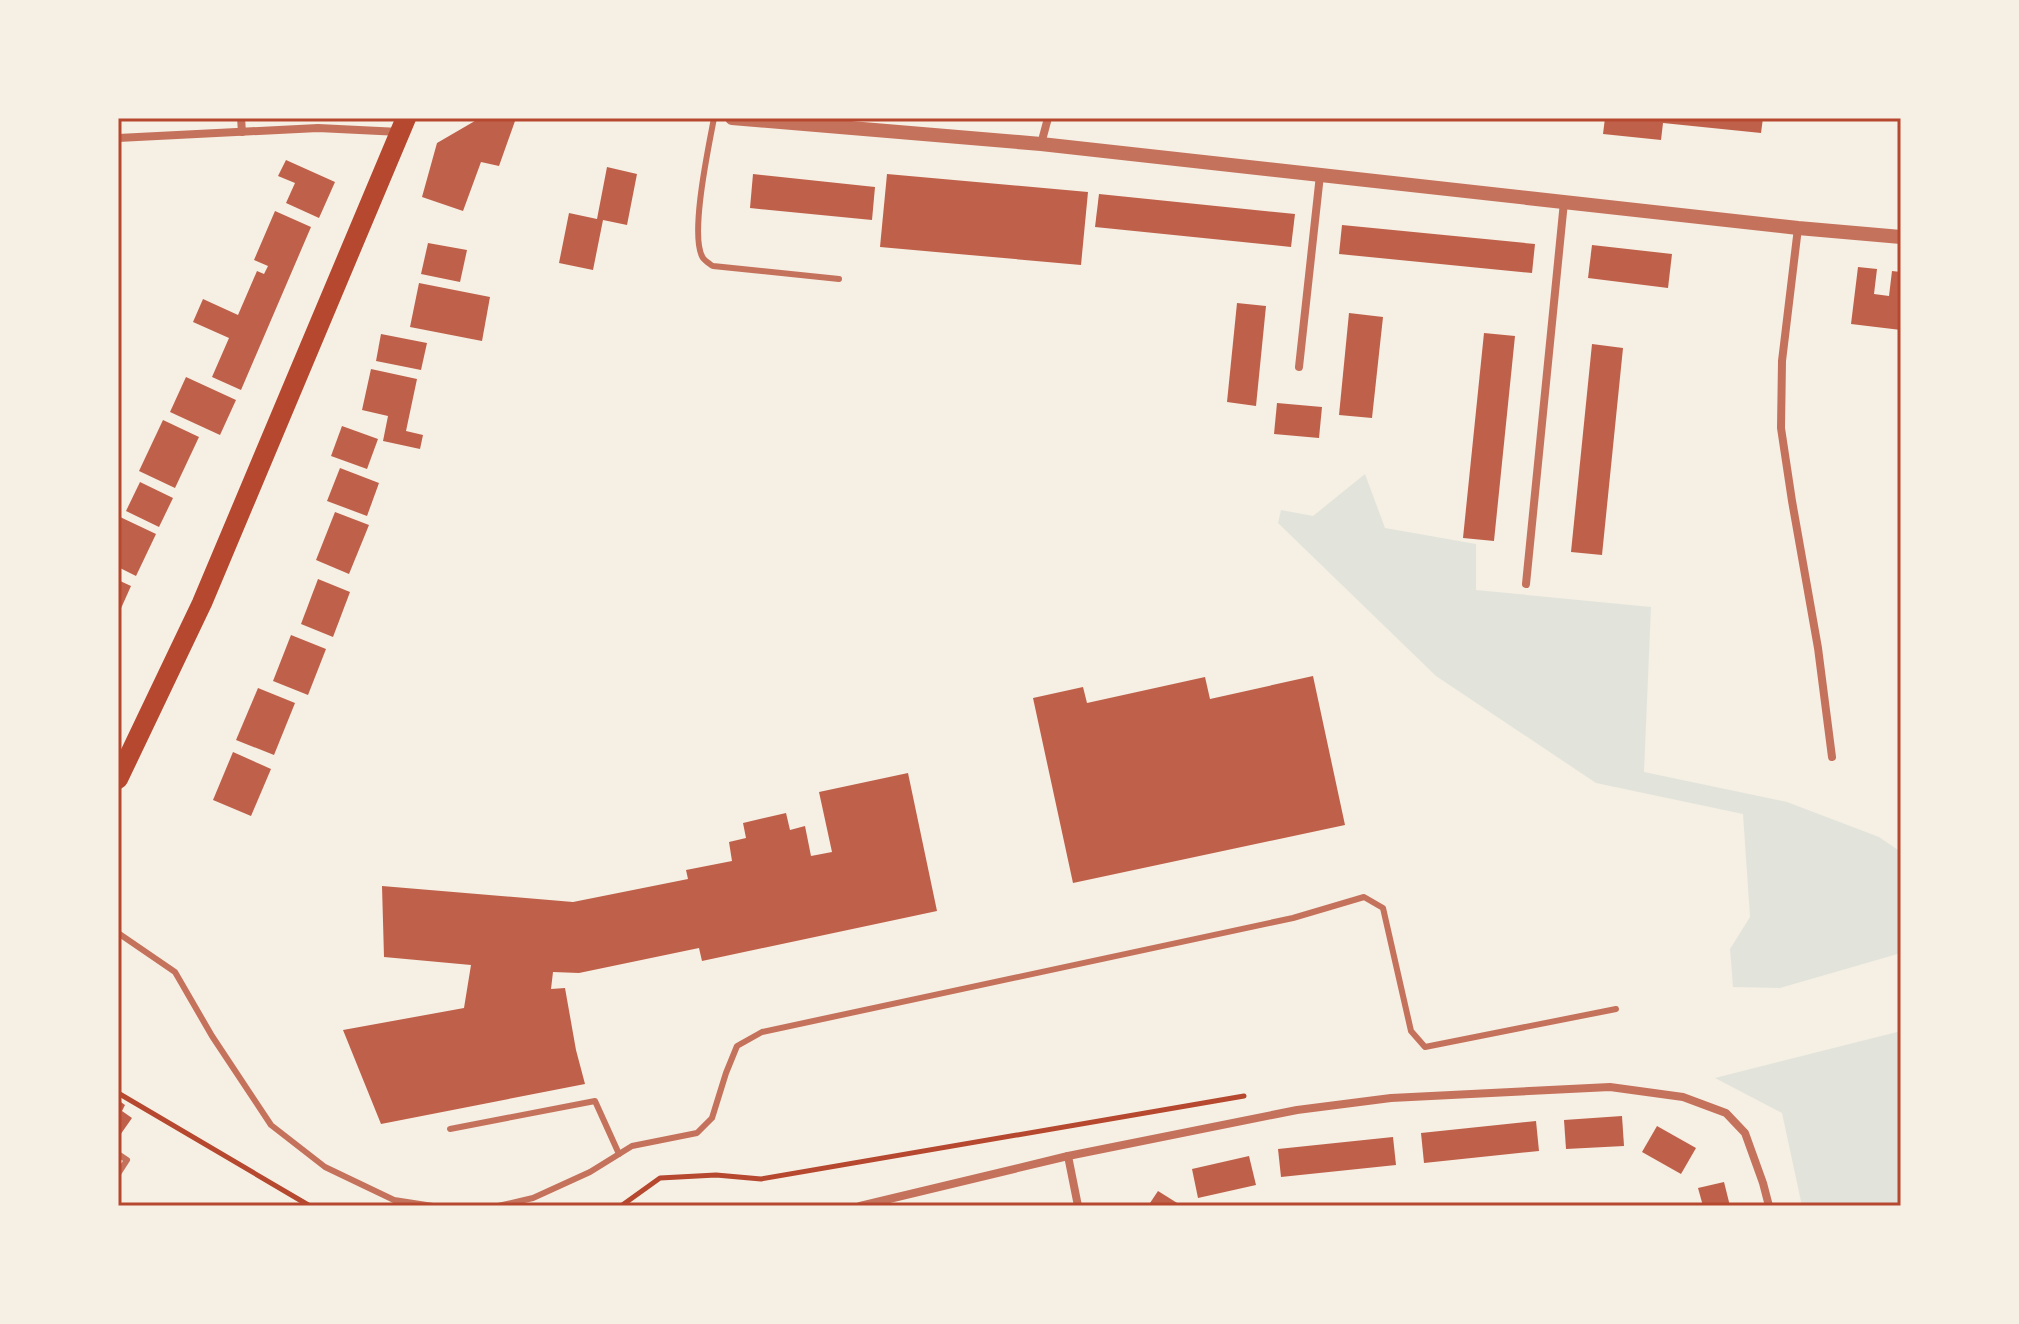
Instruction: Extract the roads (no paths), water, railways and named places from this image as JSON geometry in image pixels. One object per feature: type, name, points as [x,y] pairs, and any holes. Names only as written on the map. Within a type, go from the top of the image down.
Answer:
[{"type":"highway","points":[[118,779],[202,603],[403,125]]},
{"type":"street","points":[[241,118],[242,132]]},
{"type":"street","points":[[732,118],[1041,144],[1901,237]]},
{"type":"street","points":[[1041,144],[1048,118]]},
{"type":"street","points":[[118,138],[403,125]]},
{"type":"street","points":[[1299,367],[1320,174]]},
{"type":"street","points":[[1526,584],[1564,202]]},
{"type":"street","points":[[1798,228],[1782,361],[1781,428],[1818,648],[1832,757]]},
{"type":"street","points":[[860,1206],[1068,1156],[1297,1110],[1391,1098],[1610,1087],[1683,1097],[1726,1113],[1745,1133],[1769,1206]]},
{"type":"street","points":[[1068,1156],[1078,1206]]},
{"type":"lane","points":[[714,118],[699,218],[699,246],[703,258],[713,266],[839,279]]},
{"type":"lane","points":[[498,1206],[533,1198],[590,1172],[632,1146],[697,1133],[712,1118],[737,1046],[762,1032],[1293,918],[1364,897],[1383,908],[1411,1031],[1425,1047],[1616,1009]]},
{"type":"lane","points":[[118,933],[175,972],[212,1036],[271,1125],[325,1167],[394,1200],[433,1206]]},
{"type":"lane","points":[[450,1129],[595,1101],[619,1154]]},
{"type":"lane","points":[[118,1154],[127,1160],[118,1174]]}]
